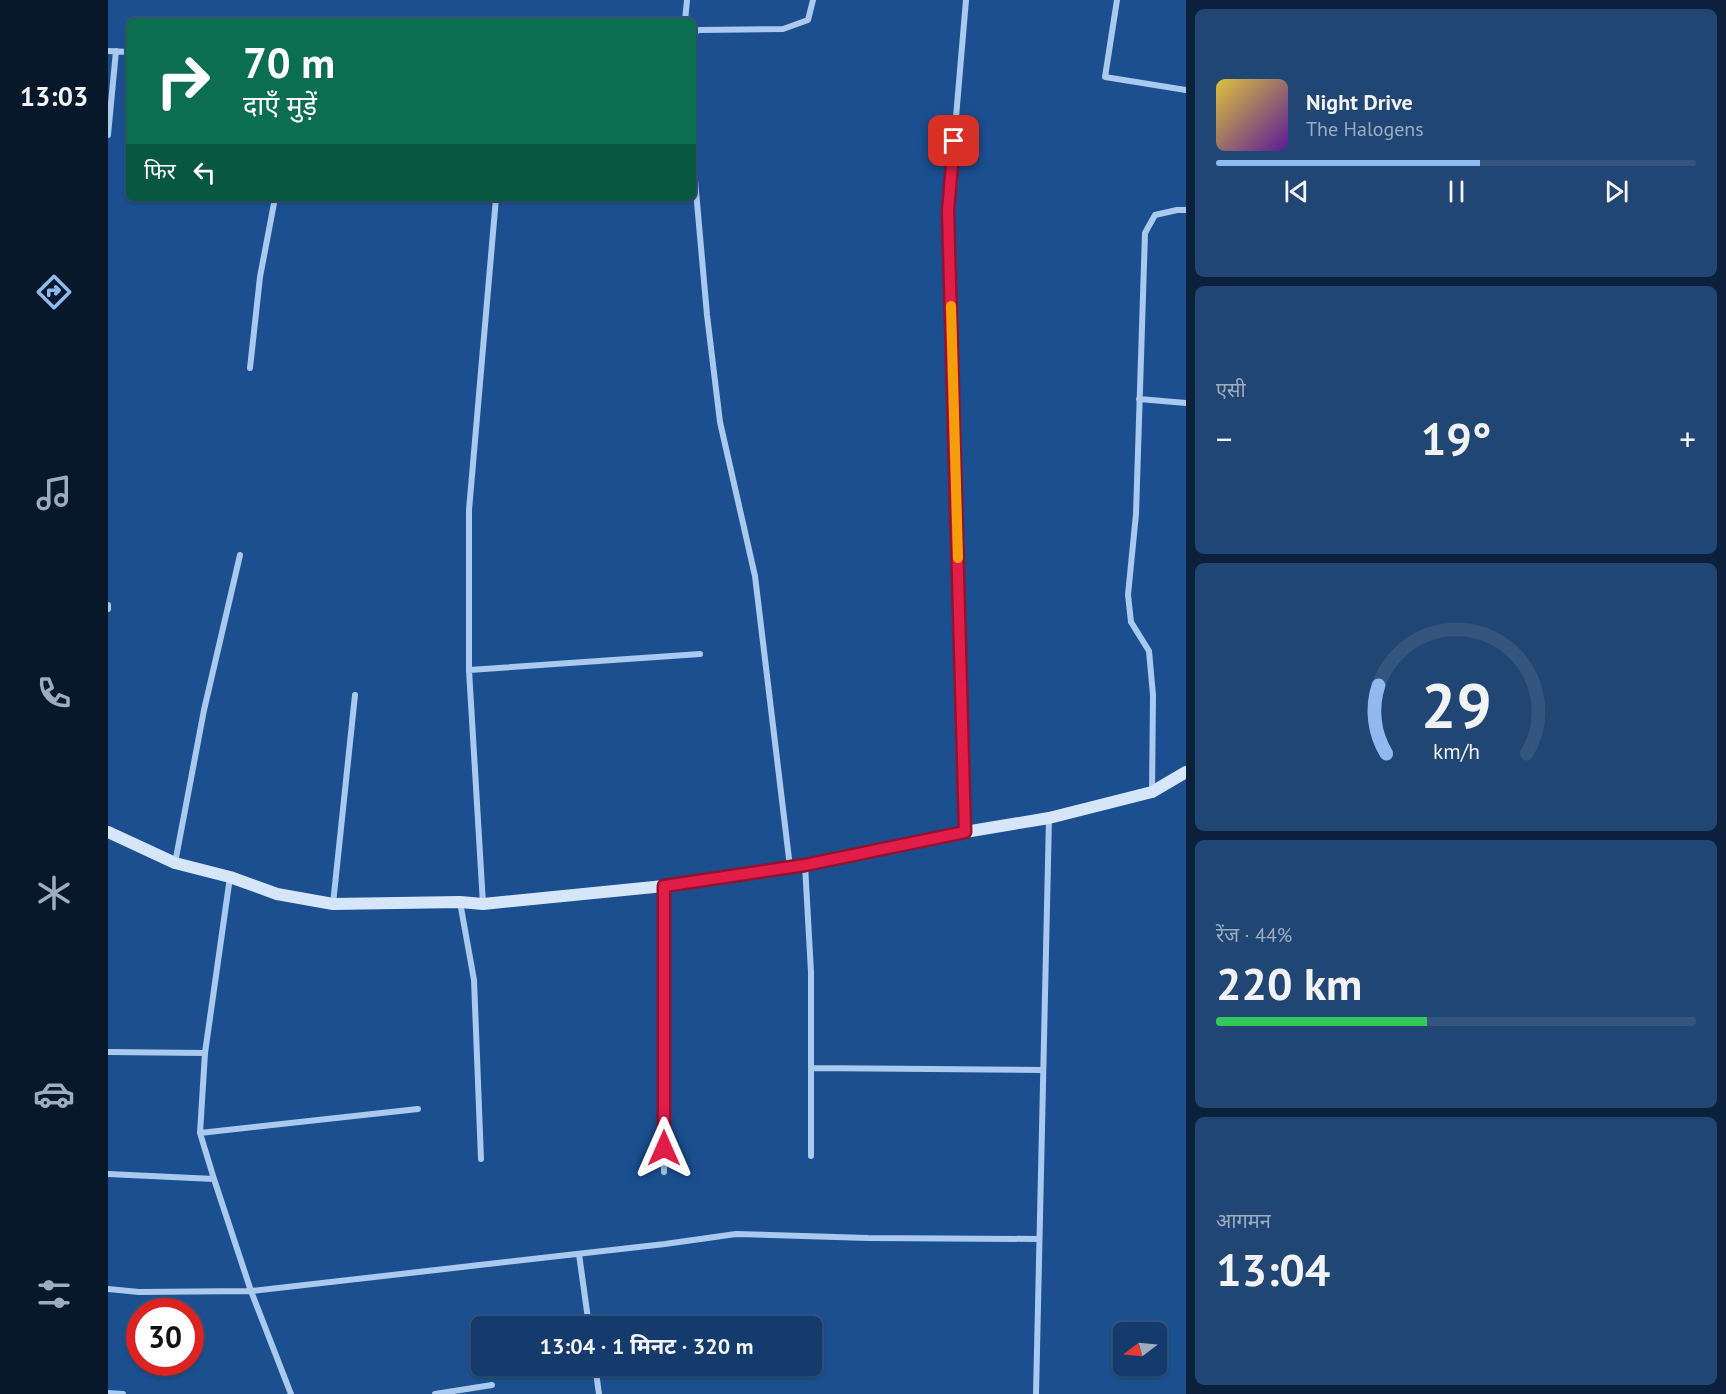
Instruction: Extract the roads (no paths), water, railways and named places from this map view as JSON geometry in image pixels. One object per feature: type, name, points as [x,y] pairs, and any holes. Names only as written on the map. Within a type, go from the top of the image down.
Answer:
[{"type":"street","points":[[685,18],[687,0]]},
{"type":"street","points":[[696,32],[783,29],[807,20],[813,0]]},
{"type":"street","points":[[965,832],[948,211],[966,0]]},
{"type":"street","points":[[1117,0],[1105,77],[1186,90]]},
{"type":"street","points":[[108,51],[126,52]]},
{"type":"street","points":[[108,135],[116,51]]},
{"type":"street","points":[[696,191],[707,315],[720,422],[755,576],[790,867]]},
{"type":"street","points":[[250,368],[260,277],[274,201]]},
{"type":"street","points":[[483,904],[469,669],[469,510],[496,201]]},
{"type":"street","points":[[1152,792],[1153,695],[1149,651],[1131,622],[1128,595],[1136,514],[1145,233],[1155,215],[1186,210]]},
{"type":"street","points":[[1139,399],[1186,403]]},
{"type":"street","points":[[175,863],[204,710],[240,555]]},
{"type":"street","points":[[469,669],[700,654]]},
{"type":"street","points":[[333,904],[355,695]]},
{"type":"street","points":[[108,832],[175,863],[230,877],[277,894],[333,904],[460,902],[483,904],[664,886],[805,865],[965,832],[1049,818],[1152,792],[1186,772]]},
{"type":"street","points":[[1036,1394],[1049,818]]},
{"type":"street","points":[[805,865],[812,972],[811,1156]]},
{"type":"street","points":[[230,877],[205,1053],[200,1133],[251,1291],[291,1394]]},
{"type":"street","points":[[664,886],[664,1172]]},
{"type":"street","points":[[460,902],[474,980],[480,1159]]},
{"type":"street","points":[[108,1052],[205,1053]]},
{"type":"street","points":[[811,1068],[1043,1070]]},
{"type":"street","points":[[200,1133],[418,1109]]},
{"type":"street","points":[[108,1174],[214,1179]]},
{"type":"street","points":[[108,1289],[139,1292],[251,1291],[736,1234],[868,1238],[1039,1239]]},
{"type":"street","points":[[579,1254],[588,1316]]},
{"type":"street","points":[[597,1376],[599,1394]]},
{"type":"street","points":[[435,1394],[492,1385]]},
{"type":"street","points":[[108,1393],[123,1394]]}]
